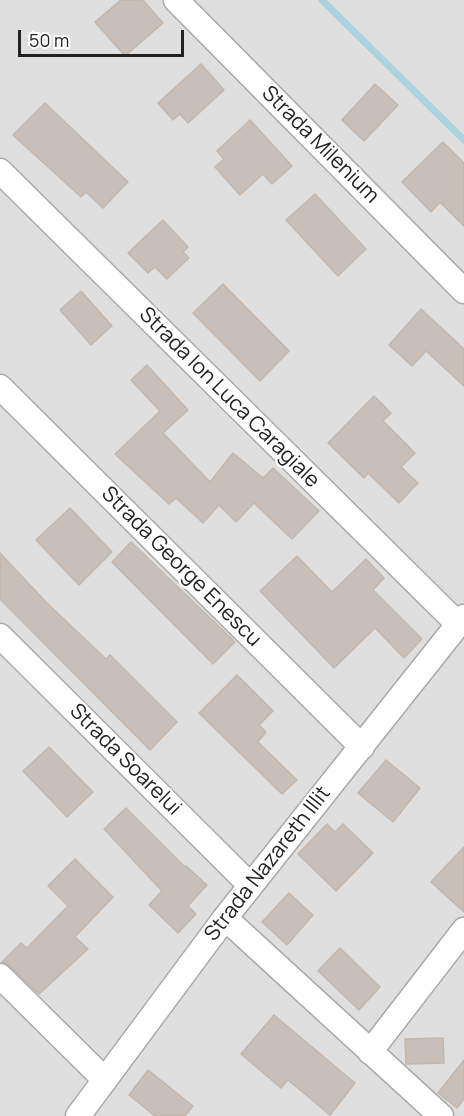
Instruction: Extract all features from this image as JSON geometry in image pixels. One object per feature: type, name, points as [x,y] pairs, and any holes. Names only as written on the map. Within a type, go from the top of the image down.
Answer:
[{"type":"street","name":"Strada Milenium","points":[[176,0],[464,291]]},
{"type":"street","name":"Strada Ion Luca Caragiale","points":[[0,171],[461,621]]},
{"type":"street","name":"Strada George Enescu","points":[[0,387],[362,747]]},
{"type":"street","name":"Strada Nazareth Illit","points":[[78,1116],[250,885],[461,621]]},
{"type":"street","name":"Strada Soarelui","points":[[0,636],[250,885]]},
{"type":"street","points":[[225,918],[441,1116]]},
{"type":"street","points":[[370,1052],[464,930]]},
{"type":"street","points":[[0,976],[105,1080]]},
{"type":"shaded area","points":[[0,0],[464,0],[464,1116],[0,1116]]},
{"type":"building","points":[[121,0],[143,0],[163,23],[125,56],[95,22]]},
{"type":"building","points":[[201,64],[224,90],[188,123],[180,114],[173,120],[158,103]]},
{"type":"building","points":[[375,84],[398,105],[364,141],[342,120]]},
{"type":"building","points":[[45,103],[128,182],[103,208],[86,192],[81,197],[13,135]]},
{"type":"building","points":[[250,120],[292,166],[272,184],[263,174],[240,195],[215,167],[224,159],[217,151]]},
{"type":"building","points":[[443,142],[464,163],[464,226],[440,202],[431,212],[402,182]]},
{"type":"building","points":[[315,194],[366,249],[338,276],[286,220]]},
{"type":"building","points":[[163,220],[188,247],[183,252],[189,258],[167,279],[155,267],[148,273],[128,253]]},
{"type":"building","points":[[223,284],[289,351],[260,381],[193,313]]},
{"type":"building","points":[[81,291],[112,326],[91,345],[60,310]]},
{"type":"building","points":[[421,309],[464,349],[464,386],[426,351],[412,366],[389,345]]},
{"type":"building","points":[[147,365],[188,410],[163,433],[210,482],[233,453],[263,478],[273,468],[319,511],[292,539],[254,503],[236,522],[219,505],[203,523],[176,498],[169,504],[115,454],[160,411],[131,380]]},
{"type":"building","points":[[374,396],[391,413],[383,421],[415,453],[401,467],[418,483],[399,503],[368,473],[364,478],[328,443]]},
{"type":"building","points":[[70,508],[112,552],[79,585],[36,540]]},
{"type":"building","points":[[131,542],[235,642],[213,664],[112,562]]},
{"type":"building","points":[[0,553],[47,603],[106,659],[110,655],[177,722],[150,750],[0,599]]},
{"type":"building","points":[[297,556],[332,592],[366,559],[384,578],[373,590],[422,639],[404,658],[375,628],[334,668],[260,591]]},
{"type":"building","points":[[237,675],[273,711],[259,725],[266,732],[258,742],[297,780],[282,794],[199,713]]},
{"type":"building","points":[[49,747],[93,792],[67,817],[23,771]]},
{"type":"building","points":[[386,760],[420,788],[393,822],[358,793]]},
{"type":"building","points":[[126,808],[185,867],[207,885],[188,906],[196,914],[178,933],[149,905],[162,891],[104,829]]},
{"type":"building","points":[[327,824],[335,832],[343,824],[373,853],[336,891],[298,854]]},
{"type":"building","points":[[464,847],[464,912],[431,882]]},
{"type":"building","points":[[75,859],[113,897],[75,937],[88,949],[39,994],[10,966],[2,962],[21,943],[27,948],[68,906],[48,886]]},
{"type":"building","points":[[289,893],[313,915],[287,945],[262,922]]},
{"type":"building","points":[[340,948],[380,987],[359,1010],[318,971]]},
{"type":"building","points":[[274,1015],[355,1083],[330,1115],[288,1080],[281,1088],[241,1054]]},
{"type":"building","points":[[443,1038],[444,1063],[406,1064],[405,1039]]},
{"type":"building","points":[[464,1060],[464,1099],[457,1108],[438,1093]]},
{"type":"building","points":[[148,1070],[193,1106],[185,1116],[155,1116],[129,1095]]},
{"type":"waterway","points":[[322,0],[464,140]]}]
